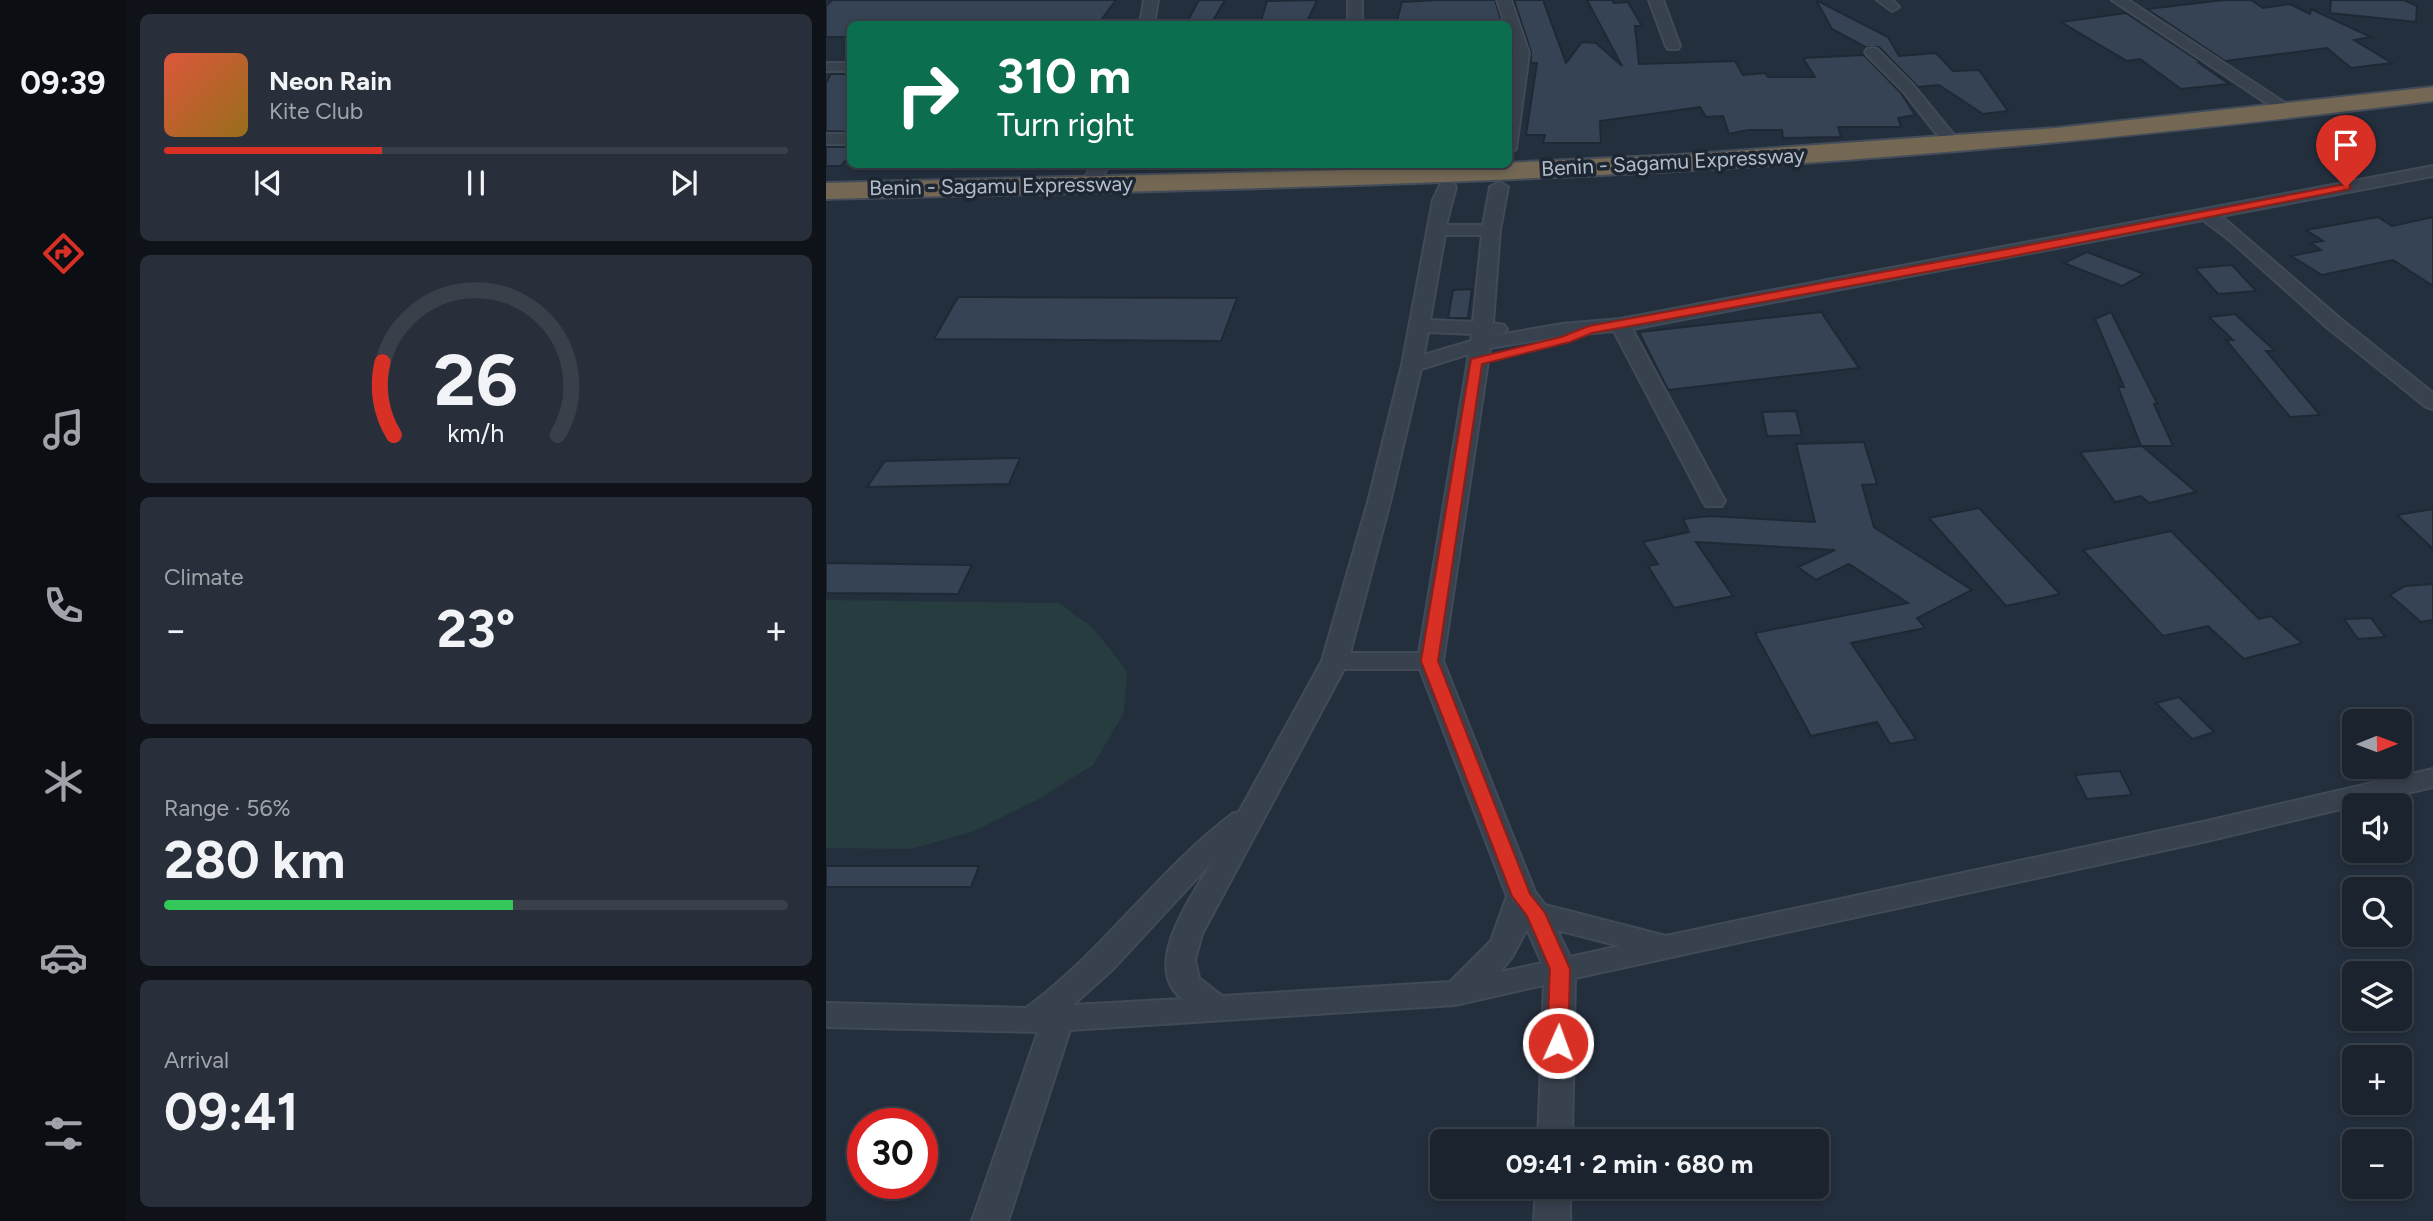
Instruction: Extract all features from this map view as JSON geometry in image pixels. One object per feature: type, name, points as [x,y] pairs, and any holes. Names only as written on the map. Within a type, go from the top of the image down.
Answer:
[{"type":"highway","name":"Benin - Sagamu Expressway","points":[[1512,158],[1952,144],[2123,130],[2289,111],[2365,109],[2433,94]]},
{"type":"highway","points":[[826,202],[1499,187],[1731,173],[2054,147],[2365,109],[2433,107]]},
{"type":"highway","name":"Benin - Sagamu Expressway","points":[[826,191],[1096,174],[1316,172],[1372,168]]},
{"type":"street","points":[[1148,21],[1151,0]]},
{"type":"street","points":[[1355,0],[1355,21]]},
{"type":"street","points":[[1504,0],[1511,21]]},
{"type":"street","points":[[1656,0],[1673,46]]},
{"type":"street","points":[[2119,0],[2289,111]]},
{"type":"street","points":[[1512,24],[1522,53],[1512,158]]},
{"type":"street","points":[[1872,52],[1908,88],[1952,144]]},
{"type":"street","points":[[826,67],[847,67]]},
{"type":"street","points":[[826,139],[847,139]]},
{"type":"street","points":[[1420,333],[1432,346],[1475,347],[1566,340],[1589,330],[2433,171]]},
{"type":"street","points":[[1217,1009],[1185,984],[1180,960],[1187,934],[1335,661],[1382,490],[1420,333],[1436,230],[1447,187]]},
{"type":"street","points":[[1499,187],[1430,661],[1528,905],[1560,969],[1555,1129]]},
{"type":"street","points":[[2206,214],[2246,245],[2336,325],[2433,403]]},
{"type":"street","points":[[1436,230],[1491,230]]},
{"type":"street","points":[[1620,325],[1714,501]]},
{"type":"street","points":[[1420,333],[1475,347]]},
{"type":"street","points":[[1412,365],[1475,347],[1532,342]]},
{"type":"street","points":[[1335,661],[1430,661]]},
{"type":"street","points":[[826,1016],[1045,1019],[1455,993],[2207,831],[2433,778]]},
{"type":"street","points":[[990,1221],[1045,1019],[1201,855],[1249,817]]},
{"type":"street","points":[[1528,905],[1669,947]]},
{"type":"street","points":[[1455,993],[1494,962],[1528,905]]},
{"type":"street","points":[[1552,1221],[1553,1199]]},
{"type":"green space","points":[[826,600],[1059,603],[1093,628],[1127,671],[1124,713],[1093,765],[1037,800],[972,832],[911,849],[826,848]]},
{"type":"building","points":[[832,0],[1116,0],[1100,21],[847,21],[847,37],[826,37],[826,6]]},
{"type":"building","points":[[1199,0],[1225,0],[1213,21],[1188,21]]},
{"type":"building","points":[[1317,0],[1307,21],[1261,21],[1267,1]]},
{"type":"building","points":[[1495,0],[1501,20],[1397,21],[1402,2]]},
{"type":"building","points":[[1514,0],[1543,0],[1566,63],[1582,42],[1596,43],[1622,66],[1587,0],[1628,2],[1642,26],[1635,26],[1639,64],[1735,61],[1743,75],[1765,73],[1768,77],[1815,77],[1803,58],[1864,55],[1901,93],[1915,115],[1898,118],[1901,127],[1838,127],[1841,137],[1783,138],[1782,130],[1748,130],[1729,134],[1723,116],[1706,117],[1700,107],[1600,121],[1601,143],[1543,143],[1545,135],[1526,135],[1537,63],[1531,63],[1531,52]]},
{"type":"building","points":[[1816,0],[1888,37],[1899,56],[1936,53],[1953,71],[1979,70],[2008,111],[1983,114],[1939,85],[1918,87],[1879,47],[1865,47],[1832,29]]},
{"type":"building","points":[[2224,0],[2251,0],[2263,8],[2290,4],[2310,14],[2311,9],[2371,37],[2354,40],[2392,63],[2351,68],[2327,48],[2225,61],[2147,9]]},
{"type":"building","points":[[2331,0],[2404,0],[2417,6],[2416,22],[2330,13]]},
{"type":"building","points":[[2126,13],[2229,84],[2181,89],[2140,59],[2127,61],[2061,22]]},
{"type":"building","points":[[831,74],[847,74],[847,132],[826,131],[826,83]]},
{"type":"building","points":[[826,147],[847,147],[847,159],[841,166],[826,166]]},
{"type":"building","points":[[2378,217],[2392,226],[2433,217],[2433,286],[2393,260],[2322,275],[2291,256],[2321,250],[2311,243],[2323,241],[2306,230]]},
{"type":"building","points":[[2087,252],[2144,274],[2122,286],[2064,263]]},
{"type":"building","points":[[2232,265],[2256,291],[2218,294],[2195,268]]},
{"type":"building","points":[[1472,289],[1468,318],[1448,318],[1453,290]]},
{"type":"building","points":[[958,297],[1237,298],[1221,341],[934,339]]},
{"type":"building","points":[[1821,312],[1859,368],[1668,390],[1639,332]]},
{"type":"building","points":[[2111,312],[2157,403],[2154,404],[2173,446],[2141,446],[2118,387],[2124,387],[2095,319]]},
{"type":"building","points":[[2235,314],[2275,351],[2266,351],[2320,415],[2290,417],[2226,340],[2233,340],[2209,317]]},
{"type":"building","points":[[1796,411],[1802,435],[1767,436],[1762,412]]},
{"type":"building","points":[[1864,442],[1877,484],[1862,485],[1874,527],[1972,590],[1917,618],[1925,628],[1851,643],[1916,739],[1890,744],[1877,722],[1811,736],[1755,633],[1908,603],[1849,564],[1816,580],[1798,567],[1835,550],[1696,542],[1733,596],[1674,608],[1648,566],[1658,564],[1643,542],[1689,532],[1683,519],[1710,516],[1815,522],[1796,444]]},
{"type":"building","points":[[2142,446],[2196,492],[2149,503],[2141,496],[2115,502],[2080,452]]},
{"type":"building","points":[[1020,458],[1009,484],[867,487],[885,461]]},
{"type":"building","points":[[1979,508],[2060,594],[2006,606],[1929,518]]},
{"type":"building","points":[[2433,509],[2433,549],[2397,515]]},
{"type":"building","points":[[2171,531],[2259,619],[2271,616],[2302,643],[2244,659],[2208,626],[2163,636],[2083,550]]},
{"type":"building","points":[[826,563],[972,565],[958,594],[826,593]]},
{"type":"building","points":[[2433,584],[2433,620],[2421,622],[2390,595],[2405,586]]},
{"type":"building","points":[[2371,618],[2385,637],[2358,639],[2344,619]]},
{"type":"building","points":[[2179,697],[2214,732],[2192,739],[2156,703]]},
{"type":"building","points":[[2120,771],[2132,795],[2087,799],[2075,775]]},
{"type":"building","points":[[826,866],[979,866],[971,887],[826,887]]},
{"type":"route","points":[[1558,1043],[1560,969],[1535,913],[1522,896],[1430,661],[1476,362],[1566,340],[1589,330],[2008,253],[2346,187]]}]
